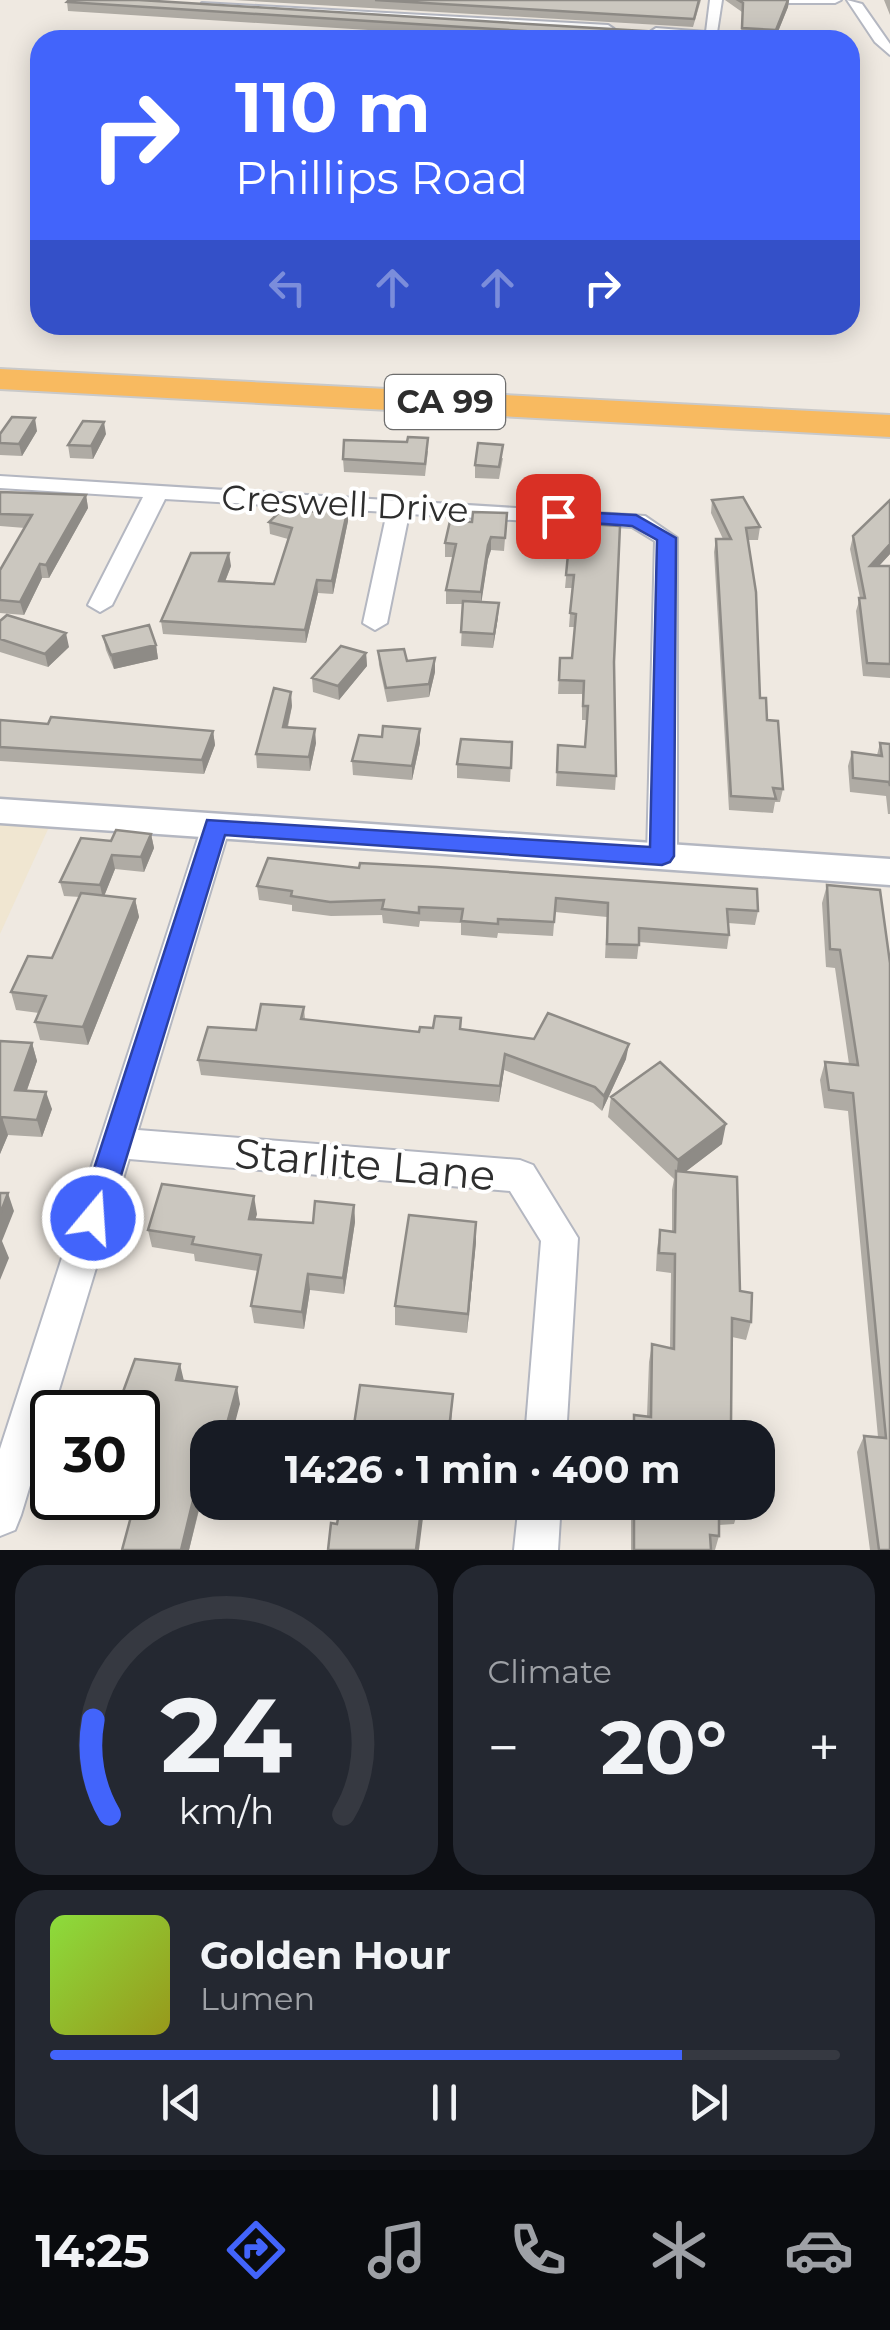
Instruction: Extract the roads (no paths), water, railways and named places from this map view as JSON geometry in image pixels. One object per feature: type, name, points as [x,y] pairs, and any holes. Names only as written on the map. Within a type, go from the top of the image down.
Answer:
[{"type":"highway","name":"CA 99","points":[[0,379],[890,426]]},
{"type":"street","points":[[713,30],[716,0]]},
{"type":"street","points":[[774,0],[835,0]]},
{"type":"street","points":[[853,0],[865,13],[872,31],[890,50]]},
{"type":"street","points":[[194,4],[282,4],[613,29]]},
{"type":"street","name":"Creswell Drive","points":[[0,482],[636,521],[666,538],[662,856]]},
{"type":"street","points":[[100,605],[156,494]]},
{"type":"street","points":[[376,623],[399,508]]},
{"type":"street","points":[[0,811],[890,872]]},
{"type":"street","points":[[0,1515],[216,826]]},
{"type":"street","name":"Starlite Lane","points":[[116,1143],[520,1176],[560,1238],[546,1420]]},
{"type":"street","points":[[536,1550],[538,1520]]}]
